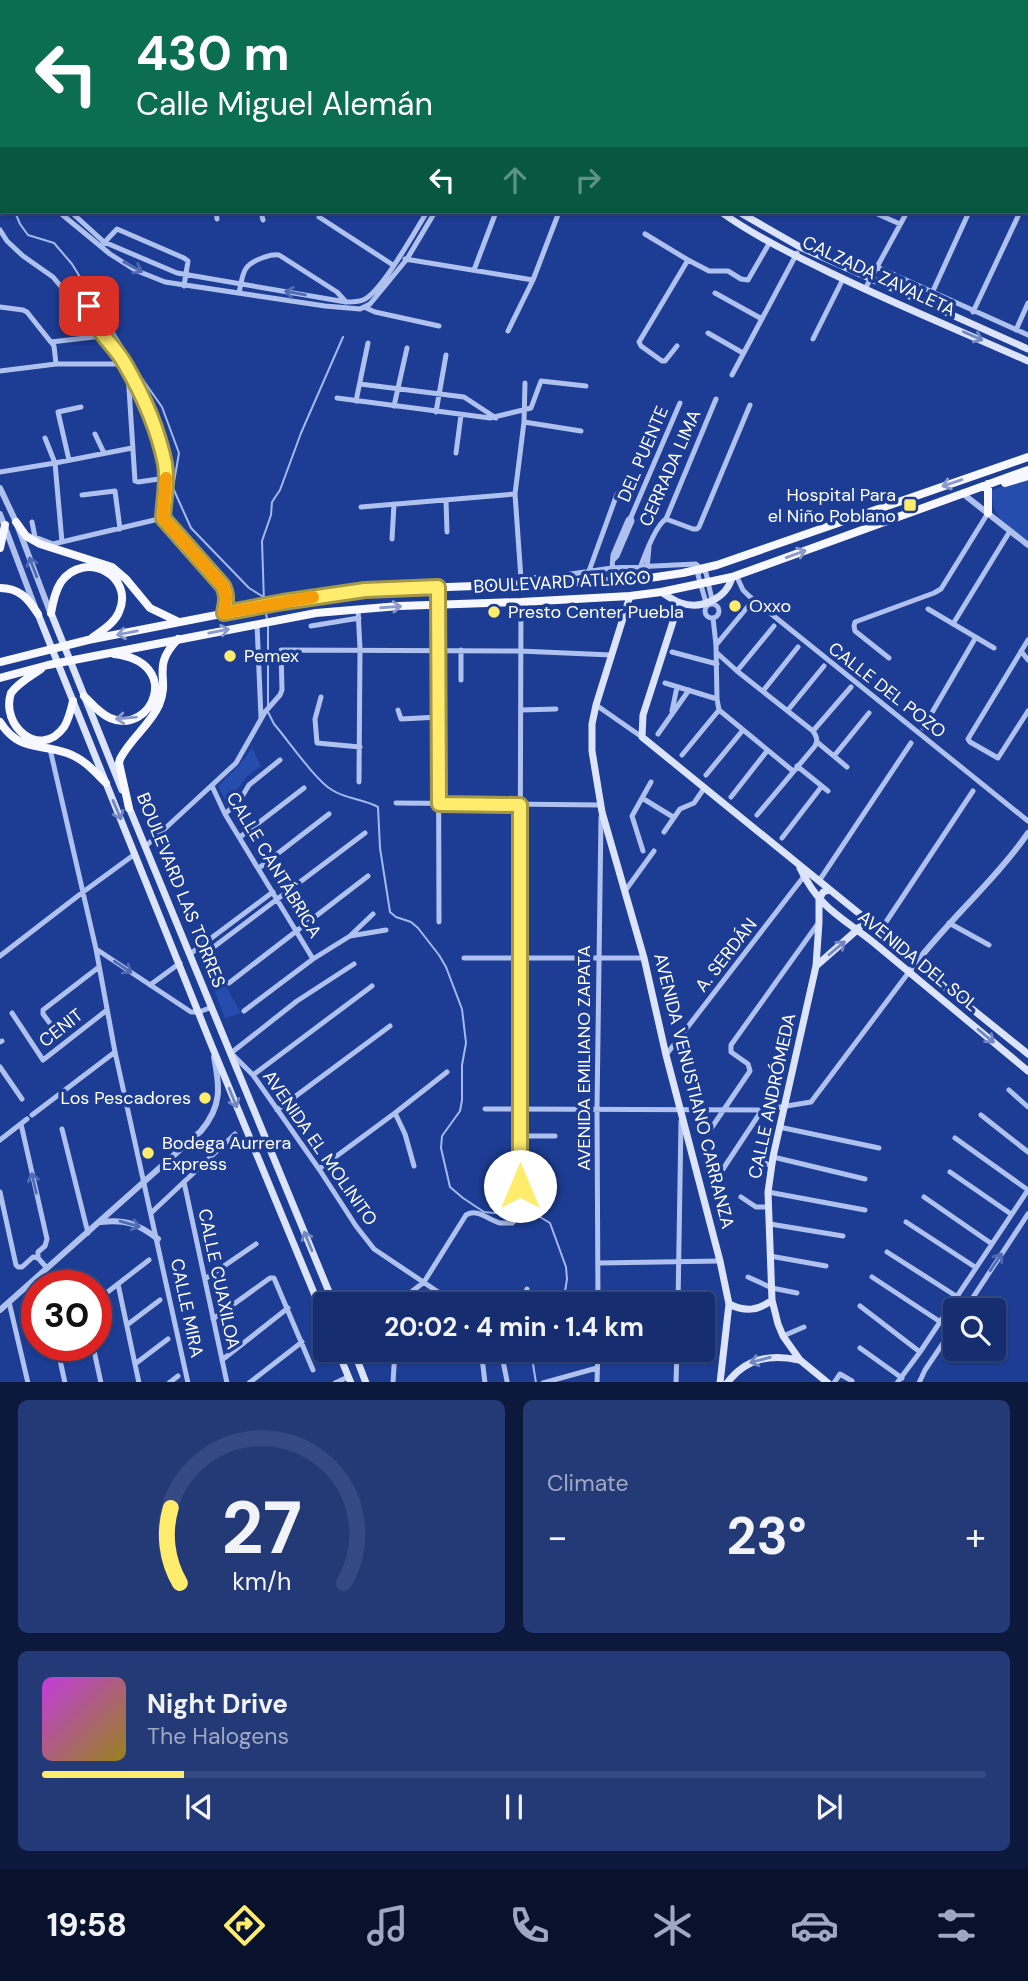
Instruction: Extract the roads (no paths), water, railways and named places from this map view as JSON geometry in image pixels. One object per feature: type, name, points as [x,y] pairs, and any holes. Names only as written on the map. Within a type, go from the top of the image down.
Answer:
[{"type":"main road","name":"CALZADA ZAVALETA","points":[[724,214],[796,256],[1028,361]]},
{"type":"main road","name":"CALZADA ZAVALETA","points":[[742,214],[800,247],[870,280],[1028,349]]},
{"type":"main road","name":"BOULEVARD ATLIXCO","points":[[0,662],[89,640],[224,613],[365,590],[534,580],[636,580],[701,569],[981,473],[1028,454]]},
{"type":"main road","points":[[981,473],[993,464],[1028,454]]},
{"type":"main road","name":"BOULEVARD ATLIXCO","points":[[0,678],[48,665],[316,613],[359,614],[439,605],[630,596],[705,584],[734,576],[1028,470]]},
{"type":"main road","points":[[988,513],[988,484],[1007,482],[1028,475]]},
{"type":"main road","points":[[16,522],[26,536],[40,544],[112,567],[126,579],[150,608],[179,622]]},
{"type":"main road","points":[[0,548],[5,525]]},
{"type":"main road","points":[[51,612],[57,589],[69,573],[89,566],[109,573],[117,581],[122,602],[114,621],[89,640]]},
{"type":"main road","points":[[661,592],[679,603],[710,603],[728,587],[734,576]]},
{"type":"main road","points":[[0,588],[19,592],[38,614]]},
{"type":"main road","name":"AVENIDA VENUSTIANO CARRANZA","points":[[630,596],[596,705],[592,724],[592,751],[601,808],[645,958],[680,1113],[689,1139],[729,1304],[720,1382]]},
{"type":"main road","points":[[642,737],[643,715],[679,603]]},
{"type":"main road","name":"BOULEVARD LAS TORRES","points":[[51,612],[329,1292]]},
{"type":"main road","name":"BOULEVARD LAS TORRES","points":[[38,614],[314,1292]]},
{"type":"main road","points":[[130,808],[120,758],[159,705],[163,692],[163,659],[178,639]]},
{"type":"main road","points":[[84,696],[102,714],[121,721],[139,716],[153,701],[154,680],[150,670],[142,662],[133,657],[104,654]]},
{"type":"main road","points":[[0,655],[14,657]]},
{"type":"main road","points":[[48,665],[16,686],[11,693],[6,707],[10,727],[24,738],[34,741],[48,739],[62,730],[73,701]]},
{"type":"main road","points":[[0,722],[10,736],[20,743],[68,754],[87,764],[106,783]]},
{"type":"main road","name":"AVENIDA DEL SOL","points":[[642,737],[799,866],[819,900],[835,915],[857,930],[1028,1071]]},
{"type":"main road","name":"AVENIDA DEL SOL","points":[[806,874],[862,915],[915,963],[1028,1054]]},
{"type":"main road","points":[[819,900],[823,892],[830,890]]},
{"type":"main road","name":"CALLE ANDRÓMEDA","points":[[819,900],[816,966],[779,1127],[768,1192],[772,1300],[783,1336],[800,1360],[828,1382]]},
{"type":"main road","points":[[816,966],[857,930],[862,915]]},
{"type":"main road","points":[[729,1304],[756,1310],[772,1300]]},
{"type":"main road","points":[[727,1382],[740,1368],[759,1359],[783,1357],[800,1360]]},
{"type":"main road","points":[[342,1362],[349,1380]]},
{"type":"main road","points":[[358,1362],[366,1382]]},
{"type":"street","points":[[62,214],[135,270],[165,282],[360,309],[370,304],[407,259],[434,214]]},
{"type":"street","points":[[73,214],[102,245],[177,273],[346,302],[362,301],[373,293],[426,214]]},
{"type":"street","points":[[262,214],[263,220]]},
{"type":"street","points":[[474,270],[495,214]]},
{"type":"street","points":[[508,331],[533,280],[558,214]]},
{"type":"street","points":[[878,214],[900,224]]},
{"type":"street","points":[[865,289],[906,214]]},
{"type":"street","points":[[932,293],[968,214]]},
{"type":"street","points":[[973,312],[1019,214]]},
{"type":"street","points":[[319,217],[393,265]]},
{"type":"street","points":[[102,245],[117,229],[184,258],[188,261],[184,286]]},
{"type":"street","points":[[0,230],[7,241],[52,277],[73,301],[87,304],[92,320],[126,367],[151,416],[165,465],[163,518],[223,586],[227,601],[224,613]]},
{"type":"street","points":[[645,234],[709,271],[728,271],[748,280],[770,242]]},
{"type":"street","points":[[732,375],[800,247]]},
{"type":"street","points":[[239,293],[245,268],[250,263],[272,254],[279,255],[337,292],[346,302]]},
{"type":"street","points":[[398,257],[533,280]]},
{"type":"street","points":[[677,346],[665,361],[662,361],[639,342],[688,260]]},
{"type":"street","points":[[877,267],[1028,335]]},
{"type":"street","points":[[813,339],[844,279]]},
{"type":"street","points":[[715,293],[762,319]]},
{"type":"street","points":[[362,301],[364,308]]},
{"type":"street","points":[[1016,330],[1028,303]]},
{"type":"street","points":[[0,307],[27,312],[54,346],[56,364]]},
{"type":"street","points":[[364,308],[439,326]]},
{"type":"street","points":[[708,333],[743,353]]},
{"type":"street","points":[[51,342],[102,336]]},
{"type":"street","points":[[356,401],[368,342]]},
{"type":"street","points":[[394,406],[407,348]]},
{"type":"street","points":[[436,412],[446,355]]},
{"type":"street","points":[[0,371],[56,364],[126,367]]},
{"type":"street","points":[[126,367],[135,481],[166,478]]},
{"type":"street","points":[[337,398],[496,418],[532,407],[541,381],[586,386]]},
{"type":"street","points":[[521,581],[515,494],[525,411],[524,383]]},
{"type":"street","points":[[360,384],[464,397],[496,418]]},
{"type":"street","name":"CERRADA LIMA","points":[[646,579],[644,555],[659,524],[666,519],[716,399]]},
{"type":"street","name":"DEL PUENTE","points":[[612,568],[613,555],[680,403]]},
{"type":"street","points":[[131,405],[145,404]]},
{"type":"street","points":[[666,519],[694,529],[699,527],[750,405]]},
{"type":"street","points":[[69,460],[58,412],[81,407]]},
{"type":"street","points":[[456,453],[461,415]]},
{"type":"street","points":[[524,422],[581,431]]},
{"type":"street","points":[[95,434],[104,453]]},
{"type":"street","points":[[45,438],[55,463],[62,542]]},
{"type":"street","points":[[0,472],[132,448]]},
{"type":"street","name":"BOULEVARD LAS TORRES","points":[[0,488],[51,612]]},
{"type":"street","points":[[82,495],[115,491],[120,529]]},
{"type":"street","points":[[962,493],[1028,545]]},
{"type":"street","points":[[360,507],[515,494]]},
{"type":"street","points":[[589,571],[617,494]]},
{"type":"street","points":[[446,500],[447,532]]},
{"type":"street","points":[[392,539],[394,504]]},
{"type":"street","points":[[889,658],[855,631],[855,622],[941,589],[988,513]]},
{"type":"street","name":"BOULEVARD LAS TORRES","points":[[0,514],[38,614]]},
{"type":"street","points":[[32,522],[35,537],[53,544],[163,518]]},
{"type":"street","points":[[953,624],[1010,531]]},
{"type":"street","points":[[534,580],[612,568],[696,564],[701,569],[698,575],[705,584],[710,603],[706,614],[713,618]]},
{"type":"street","name":"CERRADA LIMA","points":[[636,580],[643,567]]},
{"type":"street","name":"CALLE DEL POZO","points":[[734,576],[749,596],[1028,821]]},
{"type":"street","points":[[438,587],[439,922]]},
{"type":"street","points":[[411,1292],[424,1282],[466,1215],[471,1212],[478,1213],[501,1223],[512,1223],[519,1214],[521,602]]},
{"type":"street","points":[[710,603],[719,611],[713,618]]},
{"type":"street","points":[[716,645],[750,604]]},
{"type":"street","points":[[928,609],[994,648]]},
{"type":"street","points":[[310,626],[359,614],[359,782]]},
{"type":"street","points":[[713,618],[719,710],[767,751],[828,790]]},
{"type":"street","points":[[258,623],[261,719]]},
{"type":"street","points":[[737,671],[774,626]]},
{"type":"street","points":[[923,729],[976,637]]},
{"type":"street","points":[[1028,640],[968,739],[998,758],[1028,711]]},
{"type":"street","points":[[763,691],[798,647]]},
{"type":"street","points":[[146,846],[236,763],[265,712],[282,690],[281,650],[520,650],[611,655]]},
{"type":"street","points":[[461,650],[461,680]]},
{"type":"street","points":[[1021,651],[1028,660]]},
{"type":"street","points":[[672,652],[716,664]]},
{"type":"street","points":[[717,653],[817,736],[817,742],[757,815]]},
{"type":"street","points":[[788,710],[824,666]]},
{"type":"street","points":[[665,683],[717,699]]},
{"type":"street","points":[[671,715],[677,687]]},
{"type":"street","points":[[813,731],[850,687]]},
{"type":"street","points":[[658,734],[689,690]]},
{"type":"street","points":[[321,697],[316,719],[317,743],[360,747]]},
{"type":"street","name":"AVENIDA DEL SOL","points":[[596,705],[642,737]]},
{"type":"street","points":[[521,710],[556,709]]},
{"type":"street","points":[[398,710],[401,719],[439,718]]},
{"type":"street","points":[[682,755],[719,710]]},
{"type":"street","points":[[834,756],[869,713]]},
{"type":"street","points":[[706,775],[743,730]]},
{"type":"street","points":[[817,742],[847,767]]},
{"type":"street","points":[[819,881],[911,743]]},
{"type":"street","name":"CALLE MIRA","points":[[50,749],[96,949],[188,1382]]},
{"type":"street","points":[[731,797],[767,751]]},
{"type":"street","points":[[226,814],[240,800],[249,785],[280,760]]},
{"type":"street","points":[[643,851],[632,816],[651,782]]},
{"type":"street","name":"CALLE CANTÁBRICA","points":[[212,786],[226,814],[313,958]]},
{"type":"street","points":[[782,838],[822,786]]},
{"type":"street","points":[[664,832],[680,809],[694,803],[705,787]]},
{"type":"street","points":[[240,837],[304,788]]},
{"type":"street","points":[[880,931],[972,791]]},
{"type":"street","points":[[642,798],[673,817]]},
{"type":"street","points":[[396,803],[601,808]]},
{"type":"street","name":"AVENIDA EMILIANO ZAPATA","points":[[598,1292],[597,1109],[601,808]]},
{"type":"street","points":[[259,868],[329,814]]},
{"type":"street","points":[[211,949],[365,833]]},
{"type":"street","points":[[485,1109],[597,1109],[680,1113],[762,1110],[806,1104],[814,1098],[915,963],[1010,858],[1028,833]]},
{"type":"street","points":[[625,891],[654,851]]},
{"type":"street","points":[[0,956],[135,854]]},
{"type":"street","name":"A. SERDÁN","points":[[666,1055],[806,874]]},
{"type":"street","points":[[229,983],[368,876]]},
{"type":"street","points":[[190,954],[272,892]]},
{"type":"street","points":[[244,1011],[313,958],[350,936],[373,914]]},
{"type":"street","points":[[710,1130],[750,1071],[748,1064],[731,1052],[731,1045],[819,922]]},
{"type":"street","points":[[949,923],[989,945]]},
{"type":"street","points":[[350,936],[386,930]]},
{"type":"street","points":[[96,949],[191,1012],[212,1007]]},
{"type":"street","points":[[464,958],[645,958]]},
{"type":"street","points":[[150,985],[180,963]]},
{"type":"street","points":[[231,1053],[297,1000],[354,964]]},
{"type":"street","points":[[52,1026],[43,1010],[99,967]]},
{"type":"street","points":[[253,1075],[372,986]]},
{"type":"street","name":"CENIT","points":[[12,1013],[43,1060],[107,1010]]},
{"type":"street","points":[[277,1110],[390,1026]]},
{"type":"street","points":[[36,1256],[47,1268],[201,1131],[211,1119],[217,1105],[218,1080],[211,1044]]},
{"type":"street","points":[[0,1140],[116,1052]]},
{"type":"street","name":"AVENIDA EL MOLINITO","points":[[231,1053],[253,1075],[374,1249],[439,1292]]},
{"type":"street","points":[[0,1067],[22,1099]]},
{"type":"street","points":[[319,1168],[447,1072]]},
{"type":"street","points":[[1009,1090],[1028,1107]]},
{"type":"street","points":[[722,1172],[762,1110]]},
{"type":"street","points":[[394,1113],[405,1135],[414,1166]]},
{"type":"street","points":[[678,1292],[680,1113]]},
{"type":"street","points":[[981,1115],[1028,1152]]},
{"type":"street","points":[[0,1192],[16,1265],[22,1267],[45,1246],[47,1239],[21,1124]]},
{"type":"street","points":[[779,1127],[879,1148]]},
{"type":"street","points":[[62,1129],[88,1233]]},
{"type":"street","points":[[151,1213],[235,1134]]},
{"type":"street","points":[[520,1136],[555,1136]]},
{"type":"street","points":[[860,1348],[899,1380],[1028,1190],[955,1138]]},
{"type":"street","points":[[773,1157],[864,1179]]},
{"type":"street","points":[[757,1158],[771,1166]]},
{"type":"street","points":[[950,1172],[1011,1214]]},
{"type":"street","name":"CALLE CUAXILOA","points":[[184,1182],[227,1382]]},
{"type":"street","points":[[768,1192],[865,1210]]},
{"type":"street","points":[[741,1197],[756,1207],[769,1207]]},
{"type":"street","points":[[924,1197],[992,1244]]},
{"type":"street","points":[[973,1298],[1028,1214]]},
{"type":"street","points":[[906,1222],[975,1267]]},
{"type":"street","points":[[99,1223],[131,1223],[158,1239]]},
{"type":"street","points":[[769,1224],[842,1236]]},
{"type":"street","points":[[205,1279],[256,1244]]},
{"type":"street","points":[[887,1252],[956,1296]]},
{"type":"street","points":[[770,1256],[827,1266]]},
{"type":"street","points":[[112,1289],[149,1260]]},
{"type":"street","points":[[598,1263],[720,1261]]},
{"type":"street","points":[[872,1276],[939,1321]]},
{"type":"street","points":[[213,1320],[270,1278],[274,1278],[313,1370]]},
{"type":"street","points":[[748,1278],[772,1288],[797,1293]]},
{"type":"street","points":[[118,1284],[139,1382]]},
{"type":"street","points":[[0,1310],[21,1291]]},
{"type":"street","points":[[127,1325],[160,1300]]},
{"type":"street","points":[[9,1302],[28,1382]]},
{"type":"street","points":[[860,1306],[920,1352]]},
{"type":"street","points":[[222,1360],[288,1308]]},
{"type":"street","points":[[783,1336],[804,1327]]},
{"type":"street","points":[[135,1364],[168,1339]]},
{"type":"street","points":[[249,1382],[302,1342]]},
{"type":"street","points":[[919,1382],[943,1343]]},
{"type":"street","points":[[60,1361],[65,1382]]},
{"type":"street","points":[[96,1361],[101,1382]]},
{"type":"street","points":[[393,1382],[394,1362]]},
{"type":"street","points":[[482,1362],[485,1382]]},
{"type":"street","points":[[504,1362],[507,1381]]},
{"type":"street","points":[[597,1362],[597,1382]]},
{"type":"street","points":[[676,1382],[677,1362]]},
{"type":"street","points":[[543,1382],[597,1368]]},
{"type":"street","points":[[834,1382],[840,1374],[852,1381]]},
{"type":"street","points":[[169,1382],[177,1376]]},
{"type":"street","points":[[335,1382],[349,1380]]},
{"type":"waterway","points":[[16,214],[28,235],[54,243],[72,264],[162,407],[179,453],[173,488],[191,528],[249,588],[262,596]]},
{"type":"waterway","points":[[264,602],[262,541],[271,515],[272,502],[280,490],[301,433],[343,337]]},
{"type":"waterway","points":[[265,607],[267,619]]},
{"type":"waterway","points":[[268,624],[268,706]]},
{"type":"waterway","points":[[268,712],[274,724],[325,785],[343,795],[378,807],[380,848],[390,912],[418,928],[439,955],[462,1009],[466,1043],[462,1065],[462,1100],[460,1111],[442,1136],[441,1148],[450,1187],[484,1212],[516,1215]]},
{"type":"waterway","points":[[521,1216],[540,1217],[550,1223],[566,1267],[565,1292]]},
{"type":"waterway","points":[[534,1362],[536,1382]]},
{"type":"place","name":"Hospital Para el Niño Poblano","points":[[910,505]]},
{"type":"place","name":"Oxxo","points":[[735,606]]},
{"type":"place","name":"Presto Center Puebla","points":[[494,612]]},
{"type":"place","name":"Pemex","points":[[230,656]]},
{"type":"place","name":"Los Pescadores","points":[[205,1098]]},
{"type":"place","name":"Bodega Aurrera Express","points":[[148,1153]]}]
